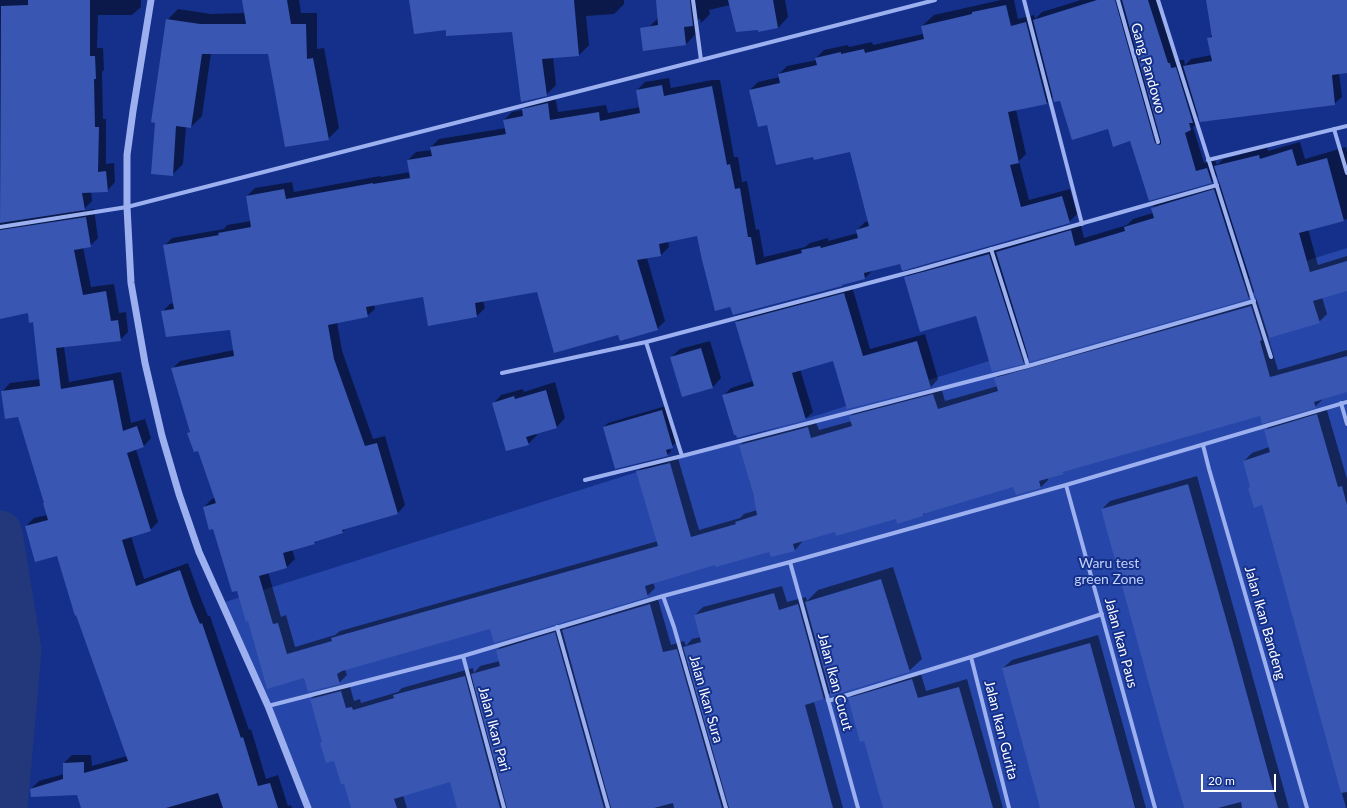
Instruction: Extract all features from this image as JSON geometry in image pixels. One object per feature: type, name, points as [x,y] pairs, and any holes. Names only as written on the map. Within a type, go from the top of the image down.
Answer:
[{"type":"street","points":[[151,0],[127,155],[127,207],[132,283],[145,363],[162,436],[179,494],[199,552],[268,706],[308,808]]},
{"type":"street","points":[[693,0],[701,60]]},
{"type":"street","points":[[0,227],[127,207],[935,0]]},
{"type":"street","points":[[1024,0],[1082,224]]},
{"type":"street","name":"Gang Pandowo","points":[[1118,0],[1158,142]]},
{"type":"street","points":[[1158,0],[1271,357]]},
{"type":"street","points":[[1208,160],[1347,126]]},
{"type":"street","points":[[1334,129],[1347,173]]},
{"type":"street","points":[[502,373],[646,342],[918,270],[1217,185]]},
{"type":"street","points":[[991,249],[1028,366]]},
{"type":"street","points":[[585,480],[1028,366],[1254,301]]},
{"type":"street","points":[[646,342],[682,456]]},
{"type":"street","points":[[268,706],[463,656],[663,596],[790,562],[1066,484],[1347,402]]},
{"type":"street","points":[[1341,403],[1347,424]]},
{"type":"street","name":"Jalan Ikan Bandeng","points":[[1203,445],[1213,484],[1308,808]]},
{"type":"street","name":"Jalan Ikan Paus","points":[[1066,484],[1155,808]]},
{"type":"street","name":"Jalan Ikan Cucut","points":[[790,562],[858,808]]},
{"type":"street","name":"Jalan Ikan Sura","points":[[663,596],[674,627],[726,808]]},
{"type":"street","points":[[828,702],[1102,614]]},
{"type":"street","points":[[557,627],[608,808]]},
{"type":"street","name":"Jalan Ikan Pari","points":[[463,656],[504,808]]},
{"type":"street","name":"Jalan Ikan Gurita","points":[[971,657],[1009,808]]},
{"type":"green space","name":"Waru test green Zone","points":[[1347,248],[1347,808],[308,808],[222,603]]},
{"type":"building","points":[[28,0],[90,0],[90,56],[95,56],[96,79],[94,79],[95,127],[99,127],[98,172],[106,171],[108,192],[82,193],[85,210],[0,223],[1,6],[28,5]]},
{"type":"building","points":[[242,0],[287,0],[291,24],[306,24],[307,59],[313,58],[329,140],[285,147],[268,54],[202,54],[191,128],[176,126],[173,176],[151,174],[155,123],[151,122],[166,19],[200,24],[246,24]]},
{"type":"building","points":[[409,0],[574,0],[579,56],[542,59],[547,96],[521,102],[512,32],[446,36],[446,30],[414,34]]},
{"type":"building","points":[[656,0],[690,0],[693,26],[684,27],[686,45],[643,51],[640,28],[658,25]]},
{"type":"building","points":[[728,0],[773,0],[778,28],[758,32],[758,30],[736,32]]},
{"type":"building","points":[[1097,0],[1115,0],[1155,143],[1159,145],[1161,144],[1161,141],[1122,0],[1148,0],[1168,63],[1170,63],[1171,68],[1176,67],[1193,123],[1189,123],[1191,130],[1185,133],[1196,171],[1207,168],[1212,183],[1149,201],[1130,141],[1113,147],[1108,129],[1072,140],[1060,101],[1054,102],[1033,20]]},
{"type":"building","points":[[1206,0],[1347,0],[1347,73],[1332,75],[1335,105],[1200,122],[1183,66],[1212,61],[1207,38],[1212,37]]},
{"type":"building","points":[[1006,5],[1011,26],[1026,22],[1047,104],[1008,112],[1019,163],[1010,165],[1021,207],[1062,196],[1070,223],[902,271],[900,264],[864,273],[865,279],[733,315],[730,307],[715,311],[697,236],[659,244],[661,256],[637,260],[658,330],[620,341],[618,335],[554,353],[537,292],[475,303],[477,317],[428,326],[423,297],[366,307],[368,317],[328,325],[334,359],[365,446],[377,443],[398,514],[342,530],[343,533],[314,542],[315,544],[283,553],[287,568],[259,576],[273,624],[278,623],[287,654],[332,641],[331,638],[658,546],[636,471],[670,463],[691,537],[736,524],[735,522],[757,515],[753,494],[739,445],[808,427],[811,438],[852,426],[849,416],[933,394],[938,409],[998,391],[994,378],[1251,306],[1262,340],[1260,341],[1270,377],[1347,356],[1347,392],[1314,402],[1316,408],[1262,424],[1260,416],[1063,472],[1064,474],[1039,481],[1041,488],[1016,495],[1013,487],[923,514],[923,516],[897,524],[896,519],[836,536],[835,532],[793,544],[795,551],[771,557],[769,552],[716,567],[715,565],[645,586],[648,597],[494,643],[490,629],[342,671],[337,674],[340,684],[308,692],[304,678],[267,689],[248,621],[246,622],[237,591],[232,592],[213,529],[209,530],[203,507],[216,503],[198,451],[194,452],[187,433],[190,432],[171,368],[234,356],[230,330],[166,337],[161,311],[174,309],[163,245],[219,235],[218,233],[251,227],[246,196],[284,189],[286,199],[373,183],[410,178],[407,160],[432,156],[430,147],[506,134],[503,120],[523,116],[522,109],[548,103],[550,120],[599,112],[600,121],[640,113],[636,90],[662,85],[664,96],[712,86],[727,165],[730,164],[735,189],[740,188],[748,237],[751,237],[756,265],[802,253],[801,250],[820,246],[821,248],[858,238],[856,230],[869,226],[850,152],[814,160],[813,157],[776,165],[767,125],[758,127],[749,90],[780,83],[778,74],[817,65],[815,58],[841,52],[841,54],[864,49],[865,53],[924,39],[921,26],[972,14],[972,12]]},
{"type":"building","points":[[1292,149],[1297,166],[1327,158],[1344,221],[1299,233],[1310,272],[1347,261],[1347,291],[1313,301],[1320,323],[1269,338],[1214,166],[1259,155],[1260,159]]},
{"type":"building","points":[[1214,189],[1249,299],[1030,362],[996,252],[1071,230],[1075,246],[1125,231],[1124,227],[1154,218],[1151,208]]},
{"type":"building","points":[[86,217],[91,247],[74,250],[83,295],[106,291],[111,321],[118,320],[121,341],[56,348],[61,389],[113,380],[123,431],[137,426],[144,447],[127,453],[151,531],[122,540],[136,586],[180,570],[192,605],[200,624],[202,623],[241,738],[243,737],[258,786],[270,783],[278,808],[223,808],[218,793],[166,808],[81,808],[77,795],[31,797],[30,789],[63,779],[63,763],[84,762],[84,773],[128,761],[76,615],[75,616],[57,556],[35,562],[25,526],[48,520],[18,417],[5,419],[1,391],[40,386],[33,322],[29,323],[28,313],[0,319],[0,230]]},
{"type":"building","points":[[989,254],[1024,364],[992,372],[976,316],[920,332],[904,277]]},
{"type":"building","points":[[844,293],[863,356],[917,341],[931,388],[847,409],[833,361],[792,373],[806,420],[737,438],[736,435],[734,435],[722,395],[754,386],[735,322]]},
{"type":"building","points":[[701,348],[713,388],[682,397],[670,357]]},
{"type":"building","points":[[546,390],[557,428],[526,437],[529,445],[506,451],[492,403],[514,396],[515,399]]},
{"type":"building","points":[[662,410],[673,448],[666,450],[668,456],[615,469],[603,427]]},
{"type":"building","points":[[1317,414],[1338,487],[1342,486],[1347,505],[1347,792],[1341,793],[1262,505],[1254,508],[1248,488],[1250,487],[1243,461],[1270,452],[1264,430]]},
{"type":"building","points":[[1188,484],[1278,808],[1242,808],[1241,802],[1218,808],[1184,808],[1166,746],[1101,509]]},
{"type":"building","points":[[881,579],[910,672],[831,696],[805,602]]},
{"type":"building","points":[[774,593],[779,610],[798,604],[824,699],[805,705],[833,808],[729,808],[683,647],[701,642],[694,615]]},
{"type":"building","points":[[650,604],[663,652],[677,649],[722,808],[674,808],[673,803],[654,808],[611,808],[562,630]]},
{"type":"building","points":[[555,632],[604,808],[507,808],[471,674],[500,666],[496,650]]},
{"type":"building","points":[[1090,643],[1135,808],[1040,808],[1002,668]]},
{"type":"building","points":[[465,676],[500,808],[457,808],[450,782],[394,799],[397,808],[351,808],[344,784],[341,784],[334,761],[326,763],[320,743],[322,742],[310,699],[341,691],[346,708],[352,707],[353,710],[394,698],[393,695]]},
{"type":"building","points":[[912,679],[918,698],[959,687],[993,808],[883,808],[864,741],[860,742],[848,698]]},
{"type":"waterway","points":[[0,533],[19,650],[5,808]]}]
